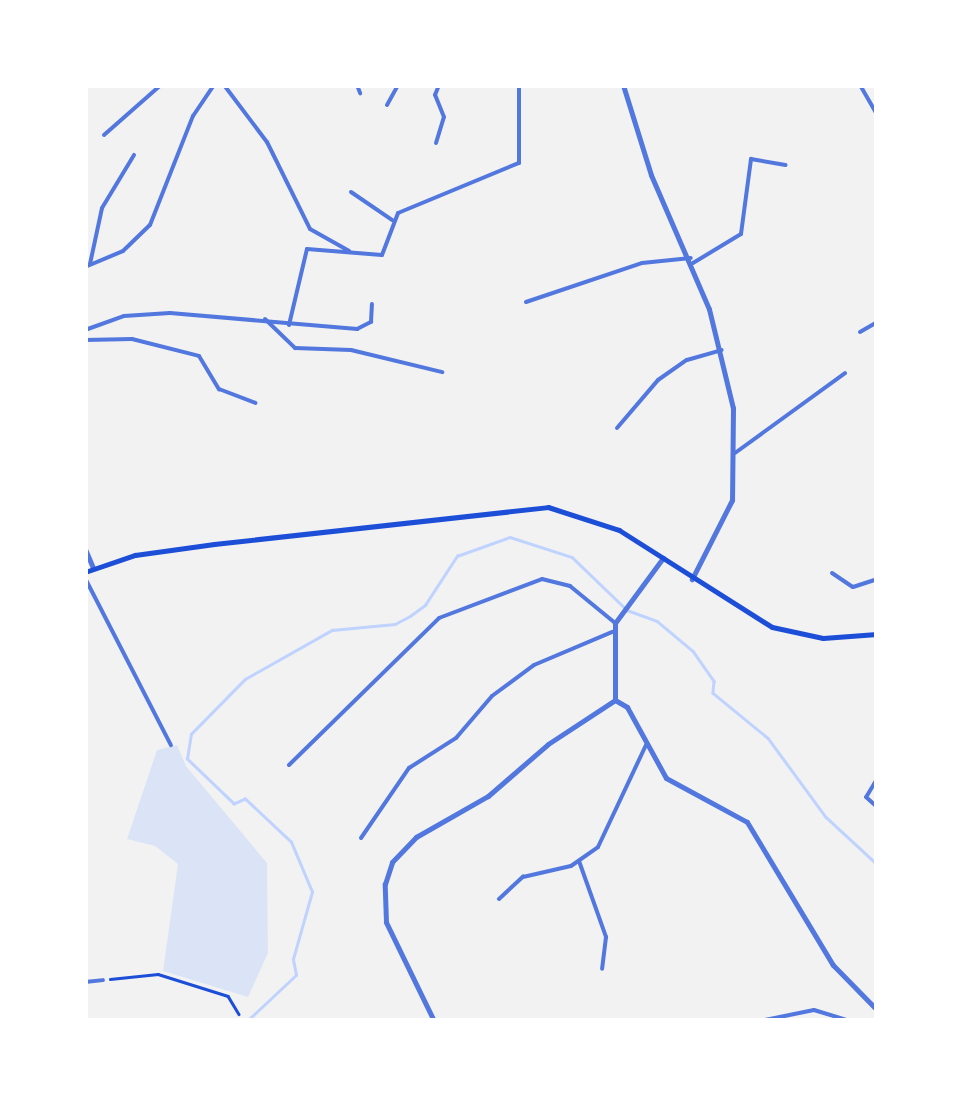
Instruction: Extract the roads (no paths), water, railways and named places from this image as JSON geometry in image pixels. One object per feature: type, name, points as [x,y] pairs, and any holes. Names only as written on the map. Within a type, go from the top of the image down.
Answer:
[{"type":"main road","points":[[85,575],[94,568],[214,544],[531,506],[602,522],[790,633],[839,639],[877,634]]},
{"type":"street","points":[[104,136],[160,85]]},
{"type":"street","points":[[87,267],[123,251],[150,226],[192,116],[214,85]]},
{"type":"street","points":[[224,85],[267,142],[310,229],[353,253]]},
{"type":"street","points":[[357,85],[360,93]]},
{"type":"street","points":[[387,104],[398,85]]},
{"type":"street","points":[[436,143],[444,117],[435,95],[439,85]]},
{"type":"street","points":[[392,220],[519,164],[519,85]]},
{"type":"street","points":[[623,85],[651,175],[692,260],[722,350],[735,454],[726,515],[692,578]]},
{"type":"street","points":[[860,85],[877,115]]},
{"type":"street","points":[[87,267],[104,202],[134,155]]},
{"type":"street","points":[[526,302],[642,263],[692,260],[740,234],[751,159],[785,165]]},
{"type":"street","points":[[351,192],[392,220]]},
{"type":"street","points":[[289,324],[305,250],[387,252],[392,220]]},
{"type":"street","points":[[85,330],[139,313],[364,328],[372,304]]},
{"type":"street","points":[[265,319],[296,348],[351,350],[442,372]]},
{"type":"street","points":[[860,332],[877,322]]},
{"type":"street","points":[[85,340],[132,339],[200,356],[219,388],[255,403]]},
{"type":"street","points":[[618,428],[641,393],[667,373],[722,350]]},
{"type":"street","points":[[735,454],[846,374]]},
{"type":"street","points":[[85,549],[94,568]]},
{"type":"street","points":[[615,700],[612,632],[617,619],[663,558]]},
{"type":"street","points":[[832,573],[853,587],[877,580]]},
{"type":"street","points":[[85,575],[172,745]]},
{"type":"street","points":[[289,765],[446,616],[548,579],[570,586],[617,619]]},
{"type":"street","points":[[361,838],[409,768],[456,738],[492,696],[534,666],[612,632]]},
{"type":"street","points":[[615,700],[626,708],[666,778],[748,822],[833,966],[877,1010]]},
{"type":"street","points":[[434,1021],[386,922],[385,884],[392,862],[416,838],[488,796],[548,744],[615,700]]},
{"type":"street","points":[[499,899],[523,878],[579,861],[606,836],[646,745]]},
{"type":"street","points":[[877,780],[866,797],[877,807]]},
{"type":"street","points":[[579,861],[606,941],[602,969]]},
{"type":"street","points":[[85,982],[103,980]]},
{"type":"street","points":[[760,1021],[814,1010],[849,1021]]},
{"type":"waterway","points":[[247,1021],[296,975],[293,959],[312,892],[291,842],[245,799],[234,804],[187,759],[191,734],[245,679],[332,630],[395,624],[410,616],[425,605],[457,556],[510,537],[572,557],[627,610],[657,621],[693,651],[714,681],[713,693],[768,738],[826,817],[877,864]]}]
